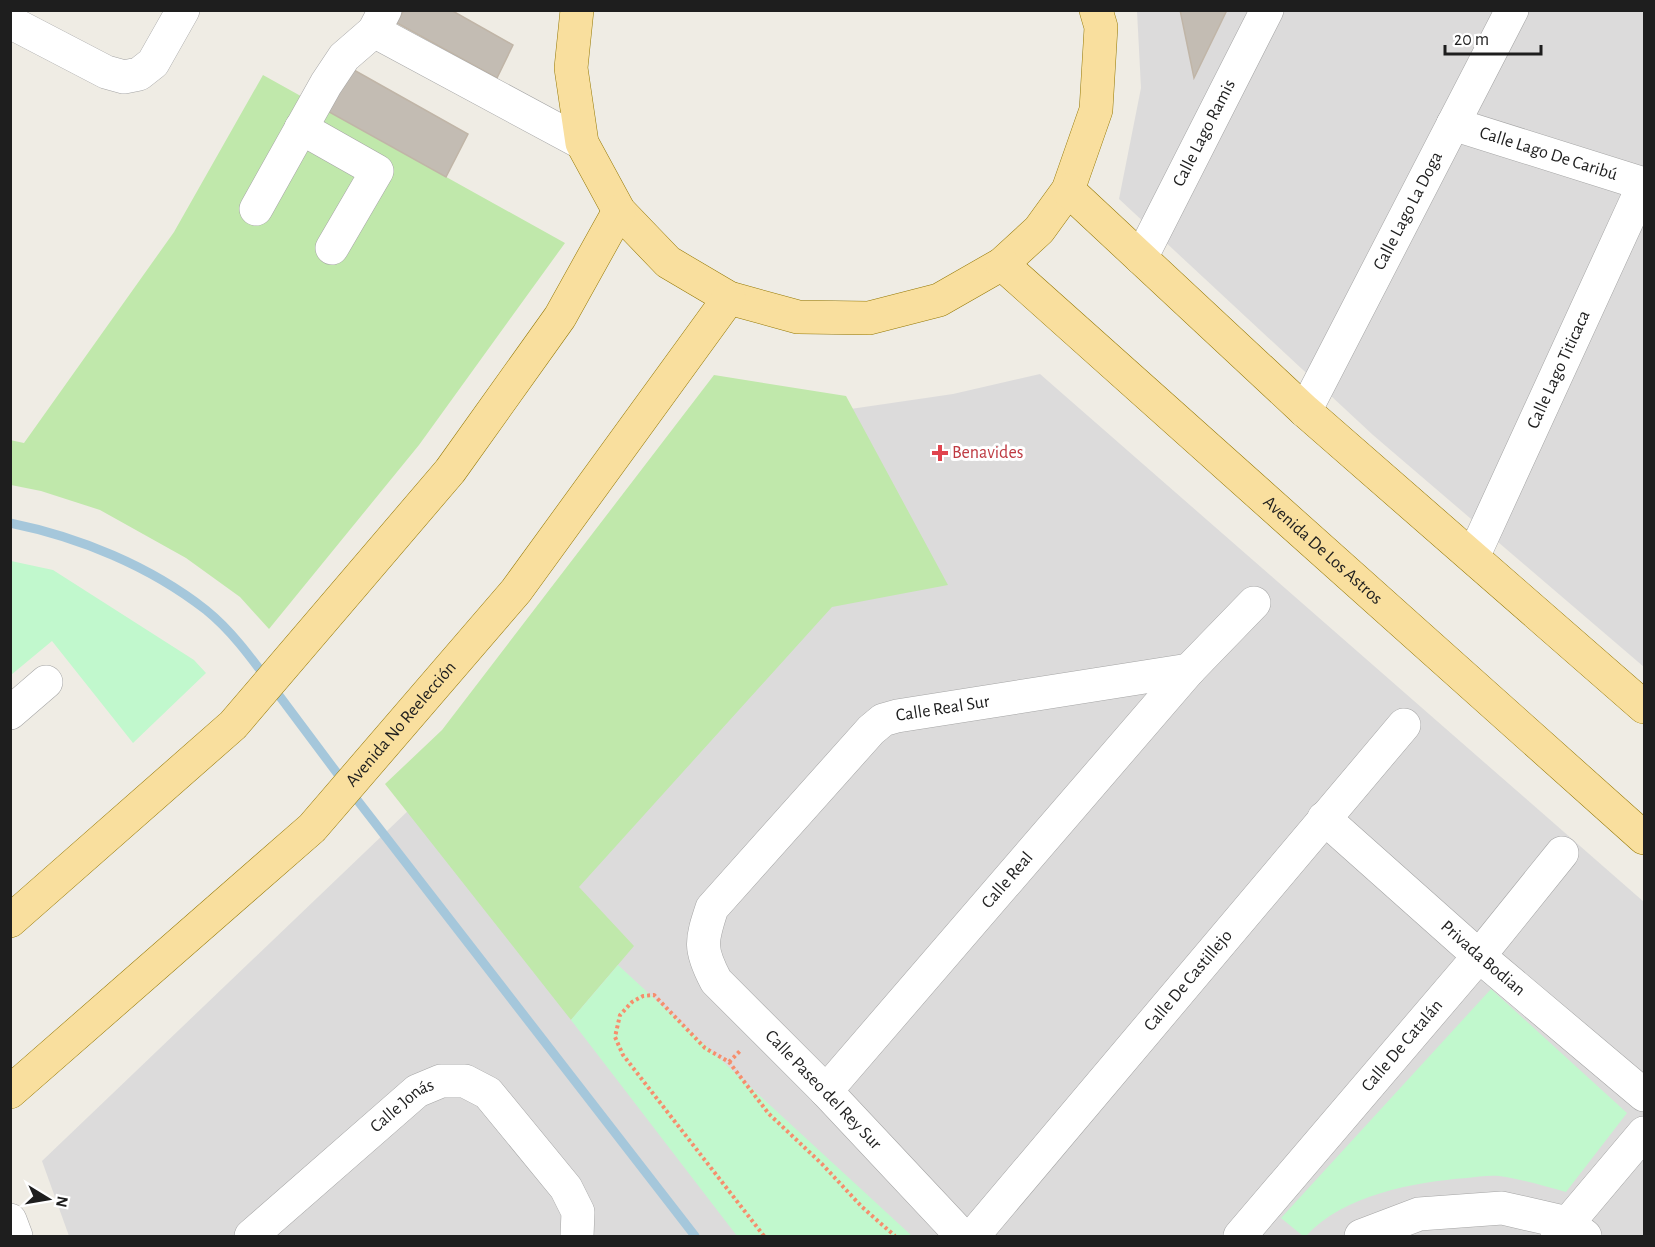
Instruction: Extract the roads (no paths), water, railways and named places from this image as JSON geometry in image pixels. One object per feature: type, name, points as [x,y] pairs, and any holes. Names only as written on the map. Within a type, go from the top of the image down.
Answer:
[{"type":"main road","points":[[577,10],[571,68],[582,143],[619,212],[668,262],[729,298],[798,318],[869,318],[939,300],[1002,264],[1039,230],[1068,190],[1096,110],[1101,27],[1096,10]]},
{"type":"main road","points":[[1068,190],[1305,411],[1643,701]]},
{"type":"main road","points":[[10,921],[233,725],[450,471],[560,317],[619,212]]},
{"type":"main road","name":"Avenida De Los Astros","points":[[1002,264],[1644,838]]},
{"type":"main road","name":"Avenida No Reelección","points":[[10,1092],[312,828],[516,591],[729,298]]},
{"type":"street","points":[[10,22],[106,72],[123,77],[139,74],[153,63],[183,10]]},
{"type":"street","name":"Calle Lago Ramis","points":[[1141,258],[1267,10]]},
{"type":"street","name":"Calle Lago La Doga","points":[[1305,411],[1512,10]]},
{"type":"street","points":[[256,209],[326,84],[344,57],[380,21],[582,143]]},
{"type":"street","name":"Calle Lago De Caribú","points":[[1453,124],[1644,184]]},
{"type":"street","points":[[301,128],[377,171],[332,248]]},
{"type":"street","name":"Calle Lago Titicaca","points":[[1473,557],[1644,184]]},
{"type":"street","points":[[1189,670],[1254,603]]},
{"type":"street","name":"Calle Real Sur","points":[[703,935],[712,908],[871,730],[884,720],[897,716],[1189,670]]},
{"type":"street","name":"Calle Real","points":[[826,1091],[1189,670]]},
{"type":"street","points":[[10,713],[46,682]]},
{"type":"street","name":"Calle De Castillejo","points":[[973,1236],[1404,725]]},
{"type":"street","name":"Privada Bodian","points":[[1324,818],[1479,956],[1644,1095]]},
{"type":"street","name":"Calle De Catalán","points":[[1240,1236],[1479,956],[1562,853]]},
{"type":"street","name":"Calle Paseo del Rey Sur","points":[[703,935],[705,960],[716,981],[826,1091],[962,1236]]},
{"type":"street","name":"Calle Jonás","points":[[251,1236],[417,1091],[441,1081],[465,1081],[488,1093],[566,1188],[578,1212],[578,1236]]},
{"type":"street","points":[[1361,1236],[1419,1214],[1502,1208],[1570,1232],[1644,1133]]},
{"type":"street","points":[[10,1220],[16,1236]]},
{"type":"waterway","points":[[10,523],[62,536],[113,555],[161,580],[206,610],[233,636],[343,781]]},
{"type":"waterway","points":[[351,792],[695,1236]]},
{"type":"place","name":"Benavides","points":[[940,453]]}]
